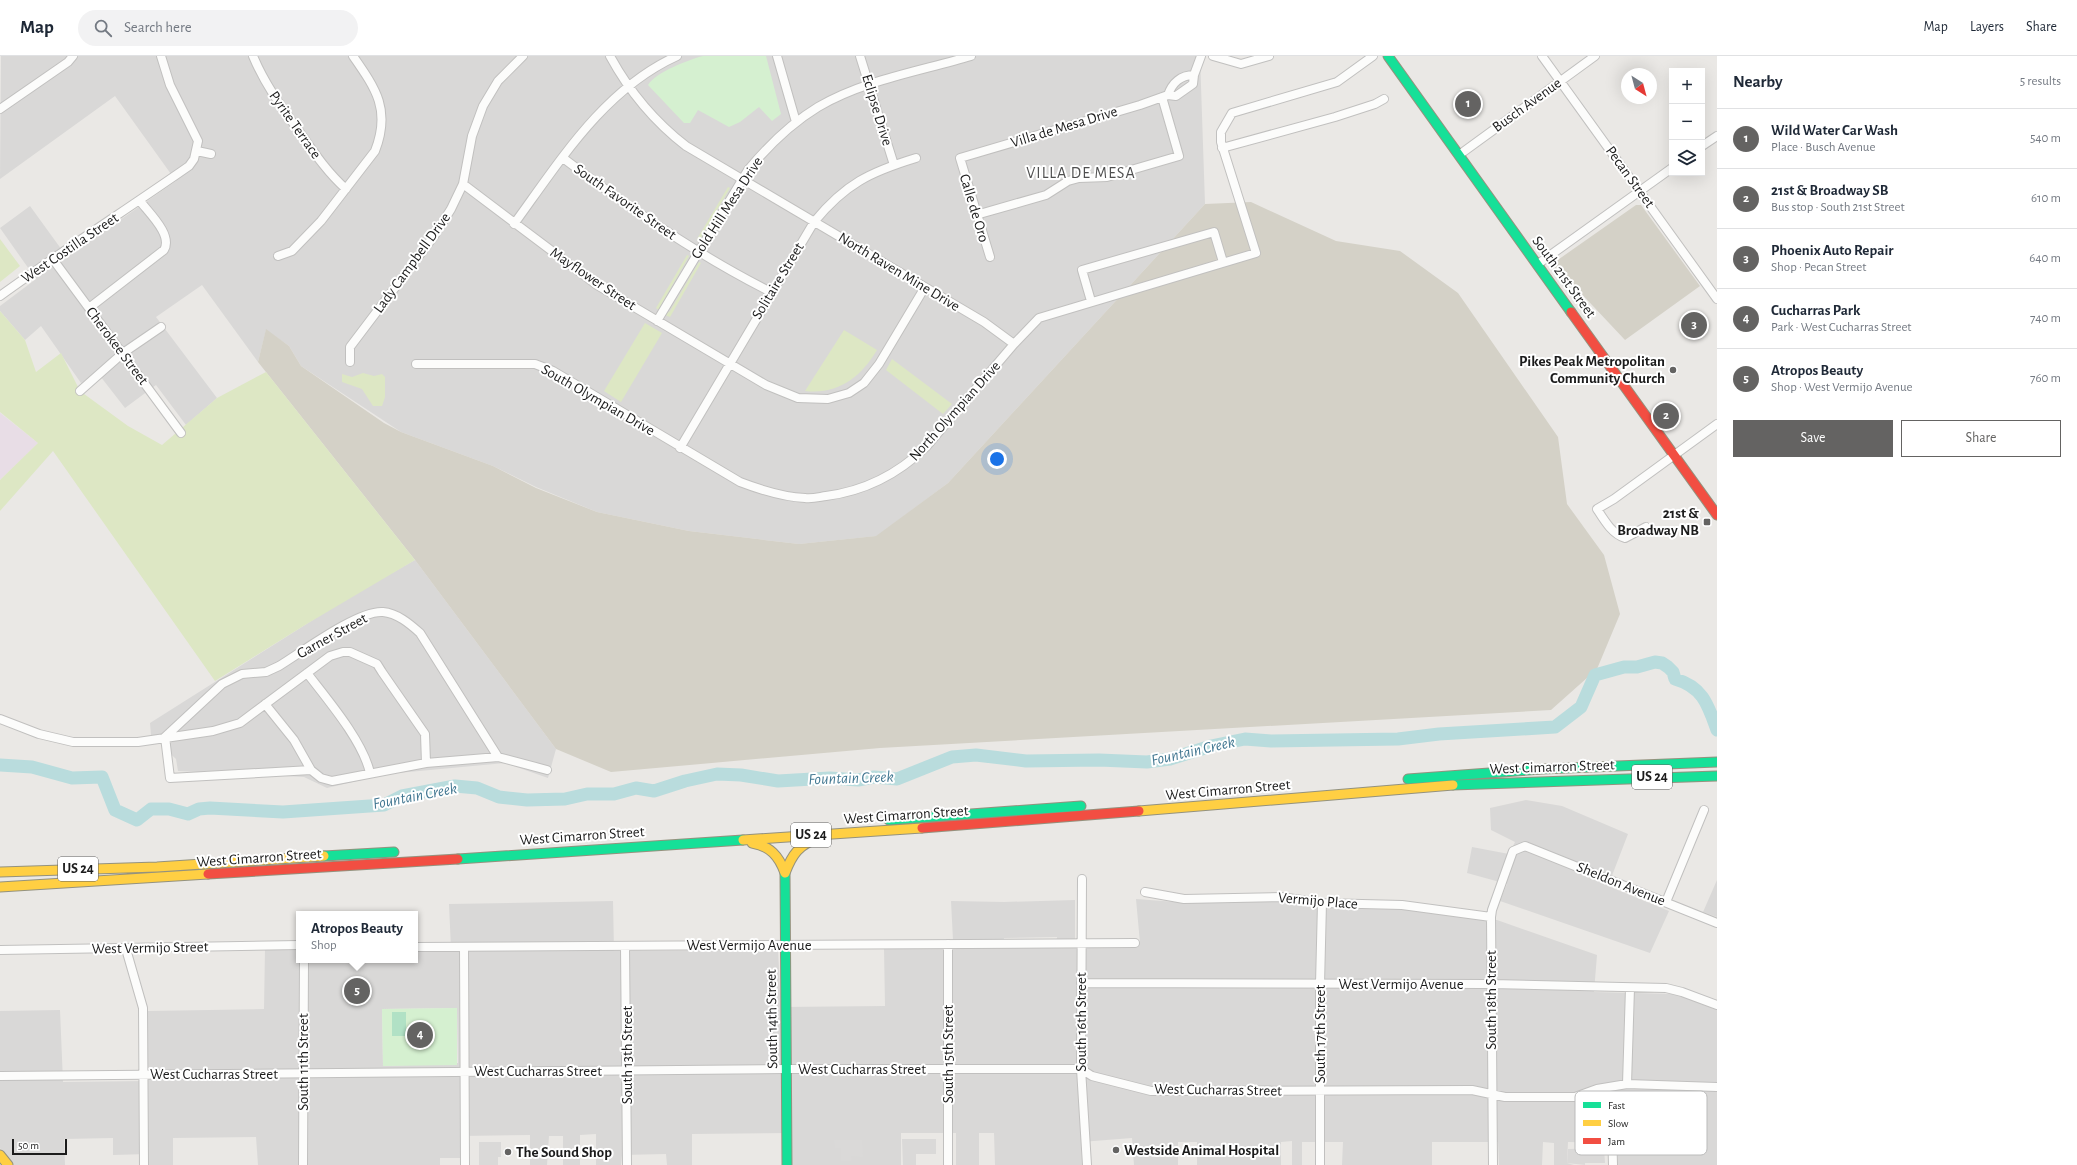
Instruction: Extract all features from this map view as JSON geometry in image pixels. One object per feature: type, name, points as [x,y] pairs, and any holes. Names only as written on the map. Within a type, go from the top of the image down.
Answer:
[{"type":"main road","name":"South 21st Street","points":[[1388,56],[1717,515]]},
{"type":"main road","name":"West Cimarron Street","points":[[1401,779],[1542,769],[1717,762]]},
{"type":"main road","name":"West Cimarron Street","points":[[0,887],[1032,821],[1463,784],[1713,776]]},
{"type":"main road","name":"West Cimarron Street","points":[[883,820],[1088,806],[1300,788]]},
{"type":"main road","points":[[785,873],[794,851],[803,843],[822,838],[863,832]]},
{"type":"main road","points":[[711,841],[751,843],[766,846],[778,856],[785,873]]},
{"type":"main road","name":"West Cimarron Street","points":[[0,872],[163,867],[401,852]]},
{"type":"main road","name":"South 14th Street","points":[[785,873],[788,1165]]},
{"type":"main road","points":[[0,1155],[8,1165]]},
{"type":"street","points":[[0,109],[68,62],[74,56]]},
{"type":"street","points":[[161,56],[173,91],[195,134],[197,151],[211,154]]},
{"type":"street","name":"Pyrite Terrace","points":[[252,56],[270,91],[329,173],[346,189]]},
{"type":"street","points":[[278,256],[292,251],[321,221],[374,151],[380,137],[382,124],[379,98],[372,82],[353,56]]},
{"type":"street","name":"Lady Campbell Drive","points":[[350,362],[350,347],[434,236],[451,209],[463,184],[472,136],[483,106],[498,81],[523,56]]},
{"type":"street","name":"North Raven Mine Drive","points":[[610,56],[628,86],[647,110],[676,138],[695,152],[984,322],[1014,344]]},
{"type":"street","points":[[514,224],[596,116],[628,86],[646,72],[677,56]]},
{"type":"street","points":[[777,56],[796,122]]},
{"type":"street","name":"Eclipse Drive","points":[[860,56],[894,165]]},
{"type":"street","name":"Gold Hill Mesa Drive","points":[[656,321],[742,179],[763,152],[796,122],[833,99],[869,84],[947,59],[971,56]]},
{"type":"street","name":"Villa de Mesa Drive","points":[[960,158],[1165,96],[1176,96],[1193,84],[1194,75],[1201,56]]},
{"type":"street","points":[[1213,56],[1241,64],[1269,56]]},
{"type":"street","points":[[1373,56],[1337,82],[1247,107],[1232,113],[1221,132],[1222,148],[1375,104],[1384,99]]},
{"type":"street","name":"Pecan Street","points":[[1542,56],[1717,299]]},
{"type":"street","name":"Busch Avenue","points":[[1459,155],[1594,56]]},
{"type":"street","points":[[976,216],[1046,195],[1068,181],[1079,178],[1107,177],[1179,156],[1165,96],[1171,86],[1185,75],[1194,75]]},
{"type":"street","points":[[1705,144],[1717,136]]},
{"type":"street","name":"North Olympian Drive","points":[[680,448],[740,482],[770,493],[806,498],[847,492],[880,482],[913,460],[926,447],[1014,344],[1039,318],[1256,252],[1222,148]]},
{"type":"street","name":"West Costilla Street","points":[[0,296],[52,258],[189,166],[197,151]]},
{"type":"street","name":"South Favorite Street","points":[[564,158],[631,209],[699,251],[771,292]]},
{"type":"street","name":"Solitaire Street","points":[[680,448],[771,292],[814,222],[844,190],[868,175],[916,158]]},
{"type":"street","name":"Calle de Oro","points":[[960,158],[976,216],[990,257]]},
{"type":"street","points":[[1538,264],[1669,170]]},
{"type":"street","name":"Mayflower Street","points":[[463,184],[514,224],[597,285],[776,391],[798,398],[828,399],[849,393],[869,378],[925,287]]},
{"type":"street","points":[[89,308],[164,250],[167,245],[167,239],[163,232],[140,200]]},
{"type":"street","points":[[1091,301],[1082,270],[1097,265],[1214,232],[1223,262]]},
{"type":"street","name":"Cherokee Street","points":[[52,258],[182,433]]},
{"type":"street","points":[[80,391],[123,353],[161,327]]},
{"type":"street","name":"South Olympian Drive","points":[[416,364],[535,364],[553,371],[680,448]]},
{"type":"street","points":[[1646,527],[1625,538],[1620,537],[1607,525],[1597,509],[1675,456],[1717,424]]},
{"type":"street","name":"Garner Street","points":[[165,737],[222,684],[242,674],[266,672],[279,666],[368,613],[384,612],[398,617],[420,633],[498,757]]},
{"type":"street","points":[[0,719],[39,734],[73,742],[138,742],[213,731],[240,723],[330,656],[343,652],[350,652],[377,664],[424,734],[426,763]]},
{"type":"street","points":[[306,673],[331,705],[357,744],[368,763],[370,773]]},
{"type":"street","points":[[265,704],[294,740],[310,770],[321,778],[332,781],[344,780],[370,773],[426,763],[498,757],[547,770]]},
{"type":"street","points":[[165,737],[170,778],[310,770]]},
{"type":"street","points":[[1666,902],[1704,810]]},
{"type":"street","name":"Sheldon Avenue","points":[[1525,846],[1717,923]]},
{"type":"street","name":"South 18th Street","points":[[1493,1165],[1491,917],[1492,910],[1513,851],[1525,846]]},
{"type":"street","name":"South 16th Street","points":[[1082,879],[1081,1069],[1087,1165]]},
{"type":"street","name":"Vermijo Place","points":[[1145,892],[1184,899],[1281,897],[1322,903],[1402,905],[1491,917]]},
{"type":"street","name":"South 17th Street","points":[[1320,1165],[1319,1091],[1322,903]]},
{"type":"street","name":"West Vermijo Avenue","points":[[418,947],[1135,942]]},
{"type":"street","name":"South 15th Street","points":[[948,944],[948,1165]]},
{"type":"street","name":"West Vermijo Street","points":[[0,950],[296,946]]},
{"type":"street","name":"South 13th Street","points":[[625,946],[627,1165]]},
{"type":"street","points":[[464,947],[465,1165]]},
{"type":"street","points":[[126,949],[143,1008],[144,1165]]},
{"type":"street","name":"South 11th Street","points":[[304,963],[304,1165]]},
{"type":"street","name":"West Vermijo Avenue","points":[[1082,983],[1492,984],[1666,988],[1682,992],[1717,1005]]},
{"type":"street","points":[[1627,1084],[1630,988]]},
{"type":"street","name":"West Cucharras Street","points":[[0,1076],[303,1074],[465,1071],[1081,1069],[1092,1076],[1151,1091],[1472,1090],[1505,1097],[1575,1097]]},
{"type":"street","name":"West Cucharras Street","points":[[1592,1091],[1627,1084],[1717,1087]]},
{"type":"street","points":[[1611,1087],[1611,1091]]},
{"type":"street","points":[[1613,1155],[1613,1165]]},
{"type":"shaded area","points":[[1,56],[1200,56],[1205,204],[948,483],[877,536],[799,544],[689,531],[597,512],[536,487],[493,466],[401,432],[301,366],[289,346],[266,330],[258,362],[202,285],[156,317],[217,398],[186,425],[156,385],[125,408],[97,372],[81,383],[41,326],[25,340],[0,311],[0,306],[36,279],[0,228],[30,206],[67,257],[176,181],[115,96],[0,179]]},
{"type":"shaded area","points":[[1251,202],[1336,241],[1400,251],[1458,293],[1558,437],[1567,504],[1604,555],[1620,614],[1597,669],[1551,710],[880,748],[611,772],[556,749],[415,560],[258,362],[266,329],[289,346],[301,366],[384,423],[401,432],[493,466],[536,488],[597,512],[689,531],[799,544],[876,536],[948,483],[1205,204]]},
{"type":"shaded area","points":[[1636,205],[1641,205],[1700,286],[1625,340],[1577,289],[1568,285],[1564,287],[1551,267],[1552,264]]},
{"type":"shaded area","points":[[0,413],[38,443],[0,480]]},
{"type":"shaded area","points":[[415,560],[556,749],[548,778],[505,763],[387,774],[327,788],[304,777],[178,771],[176,759],[151,735],[150,723],[346,599]]},
{"type":"shaded area","points":[[1526,800],[1562,806],[1628,834],[1608,886],[1669,911],[1650,953],[1500,901],[1507,884],[1467,873],[1472,847],[1509,854],[1515,842],[1491,830],[1490,808]]},
{"type":"shaded area","points":[[1717,880],[1717,917],[1703,912]]},
{"type":"shaded area","points":[[1136,899],[1176,902],[1272,900],[1309,902],[1328,908],[1403,909],[1497,920],[1597,955],[1594,992],[1675,994],[1717,1010],[1717,1165],[1618,1165],[1618,1155],[1707,1155],[1707,1091],[1575,1091],[1575,1142],[1568,1142],[1567,1163],[1574,1165],[1554,1165],[1554,1143],[1543,1142],[1542,1165],[1499,1165],[1498,1142],[1432,1142],[1432,1165],[1342,1165],[1343,1142],[1302,1142],[1302,1165],[1292,1165],[1292,1141],[1281,1142],[1281,1165],[1197,1165],[1197,1142],[1178,1142],[1178,1165],[1134,1165],[1132,1138],[1081,1142],[1082,1165],[995,1165],[994,1133],[979,1133],[979,1165],[956,1165],[956,1133],[901,1133],[901,1165],[792,1165],[792,1133],[692,1134],[692,1165],[667,1165],[666,1154],[622,1155],[621,1165],[596,1165],[596,1134],[580,1135],[580,1165],[563,1165],[563,1136],[549,1136],[547,1165],[530,1165],[530,1135],[461,1136],[461,1158],[440,1158],[440,1165],[258,1165],[256,1137],[173,1138],[173,1165],[148,1165],[148,1154],[113,1155],[113,1138],[64,1139],[65,1165],[13,1165],[0,1148],[0,1011],[60,1010],[63,1082],[147,1081],[148,1011],[264,1009],[265,949],[296,949],[296,963],[418,963],[418,949],[451,949],[449,904],[613,901],[614,951],[778,950],[781,1007],[885,1006],[884,948],[944,948],[953,940],[951,901],[1004,902],[1075,900],[1075,947],[1140,943]],"holes":[[[1057,937],[1056,947],[1003,947],[1004,938]],[[457,1008],[458,1063],[383,1066],[382,1009]]]},
{"type":"shaded area","points":[[902,1139],[936,1139],[936,1154],[916,1154],[916,1165],[903,1165]]},
{"type":"shaded area","points":[[834,1140],[862,1140],[863,1157],[851,1156],[852,1161],[841,1161],[841,1148],[835,1148]]},
{"type":"shaded area","points":[[479,1142],[501,1142],[501,1157],[498,1157],[498,1165],[479,1165]]},
{"type":"shaded area","points":[[1568,1149],[1575,1149],[1575,1155],[1604,1155],[1605,1163],[1585,1163],[1585,1165],[1567,1163]]},
{"type":"green space","points":[[703,56],[766,56],[781,114],[772,121],[759,107],[740,122],[729,127],[698,110],[690,123],[684,123],[648,85],[652,80],[665,71],[689,60]]},
{"type":"green space","points":[[728,187],[730,188],[702,235],[701,241],[697,239]]},
{"type":"green space","points":[[0,239],[20,266],[0,282]]},
{"type":"green space","points":[[687,255],[689,256],[661,305],[660,311],[656,308]]},
{"type":"green space","points":[[699,262],[701,263],[670,317],[665,315],[670,311]]},
{"type":"green space","points":[[0,311],[25,340],[36,372],[61,353],[80,391],[128,426],[162,445],[217,398],[266,372],[415,560],[305,625],[215,681],[53,451],[0,511],[0,480],[38,443],[0,412]]},
{"type":"green space","points":[[645,323],[662,333],[621,402],[604,391]]},
{"type":"green space","points":[[844,330],[877,350],[871,360],[856,376],[838,387],[828,390],[805,391]]},
{"type":"green space","points":[[892,359],[952,404],[943,414],[886,370]]},
{"type":"green space","points":[[363,373],[374,376],[382,374],[385,377],[385,397],[382,406],[373,406],[362,389],[342,382],[342,374],[352,377]]},
{"type":"green space","points":[[457,1008],[457,1065],[383,1066],[382,1009]]},
{"type":"green space","points":[[392,1012],[406,1012],[406,1036],[392,1036]]},
{"type":"waterway","name":"Fountain Creek","points":[[0,765],[32,767],[72,778],[102,777],[115,810],[137,820],[151,809],[169,809],[188,814],[199,809],[210,808],[283,812],[384,805],[402,796],[455,786],[477,788],[499,797],[527,800],[565,799],[587,794],[614,794],[636,788],[654,791],[685,781],[717,774],[741,775],[778,781],[830,778],[858,780],[874,777],[897,779],[952,757],[976,755],[1026,761],[1099,760],[1147,762],[1170,759],[1211,746],[1245,739],[1271,741],[1398,739],[1439,734],[1555,727],[1581,707],[1595,675],[1624,667],[1637,667],[1655,662],[1662,663],[1668,667],[1673,672],[1675,679],[1684,682],[1698,692],[1707,705],[1717,730]]},
{"type":"traffic: fast","points":[[1388,56],[1571,312]]},
{"type":"traffic: fast","points":[[1408,779],[1542,769],[1717,762]]},
{"type":"traffic: fast","points":[[1453,785],[1717,776]]},
{"type":"traffic: fast","points":[[889,820],[1081,806]]},
{"type":"traffic: fast","points":[[458,859],[743,840]]},
{"type":"traffic: fast","points":[[324,856],[394,852]]},
{"type":"traffic: fast","points":[[785,873],[787,1165]]},
{"type":"traffic: slow","points":[[1139,811],[1453,785]]},
{"type":"traffic: slow","points":[[743,840],[922,828]]},
{"type":"traffic: slow","points":[[785,873],[790,861],[797,851],[811,841],[818,839]]},
{"type":"traffic: slow","points":[[752,843],[769,849],[777,857],[785,873]]},
{"type":"traffic: slow","points":[[0,872],[157,867],[324,856]]},
{"type":"traffic: slow","points":[[0,887],[208,874]]},
{"type":"traffic: slow","points":[[0,1155],[8,1165]]},
{"type":"traffic: jam","points":[[1571,312],[1717,515]]},
{"type":"traffic: jam","points":[[922,828],[1139,811]]},
{"type":"traffic: jam","points":[[208,874],[458,859]]},
{"type":"place","name":"Wild Water Car Wash","points":[[1468,104]]},
{"type":"place","name":"Phoenix Auto Repair","points":[[1694,325]]},
{"type":"place","name":"Pikes Peak Metropolitan Community Church","points":[[1673,370]]},
{"type":"place","name":"21st & Broadway SB","points":[[1666,416]]},
{"type":"place","name":"21st & Broadway NB","points":[[1707,522]]},
{"type":"place","name":"Atropos Beauty","points":[[357,991]]},
{"type":"place","name":"Cucharras Park","points":[[420,1035]]},
{"type":"place","name":"Westside Animal Hospital","points":[[1116,1150]]},
{"type":"place","name":"The Sound Shop","points":[[508,1152]]},
{"type":"district","name":"VILLA DE MESA","points":[[1081,173]]}]
